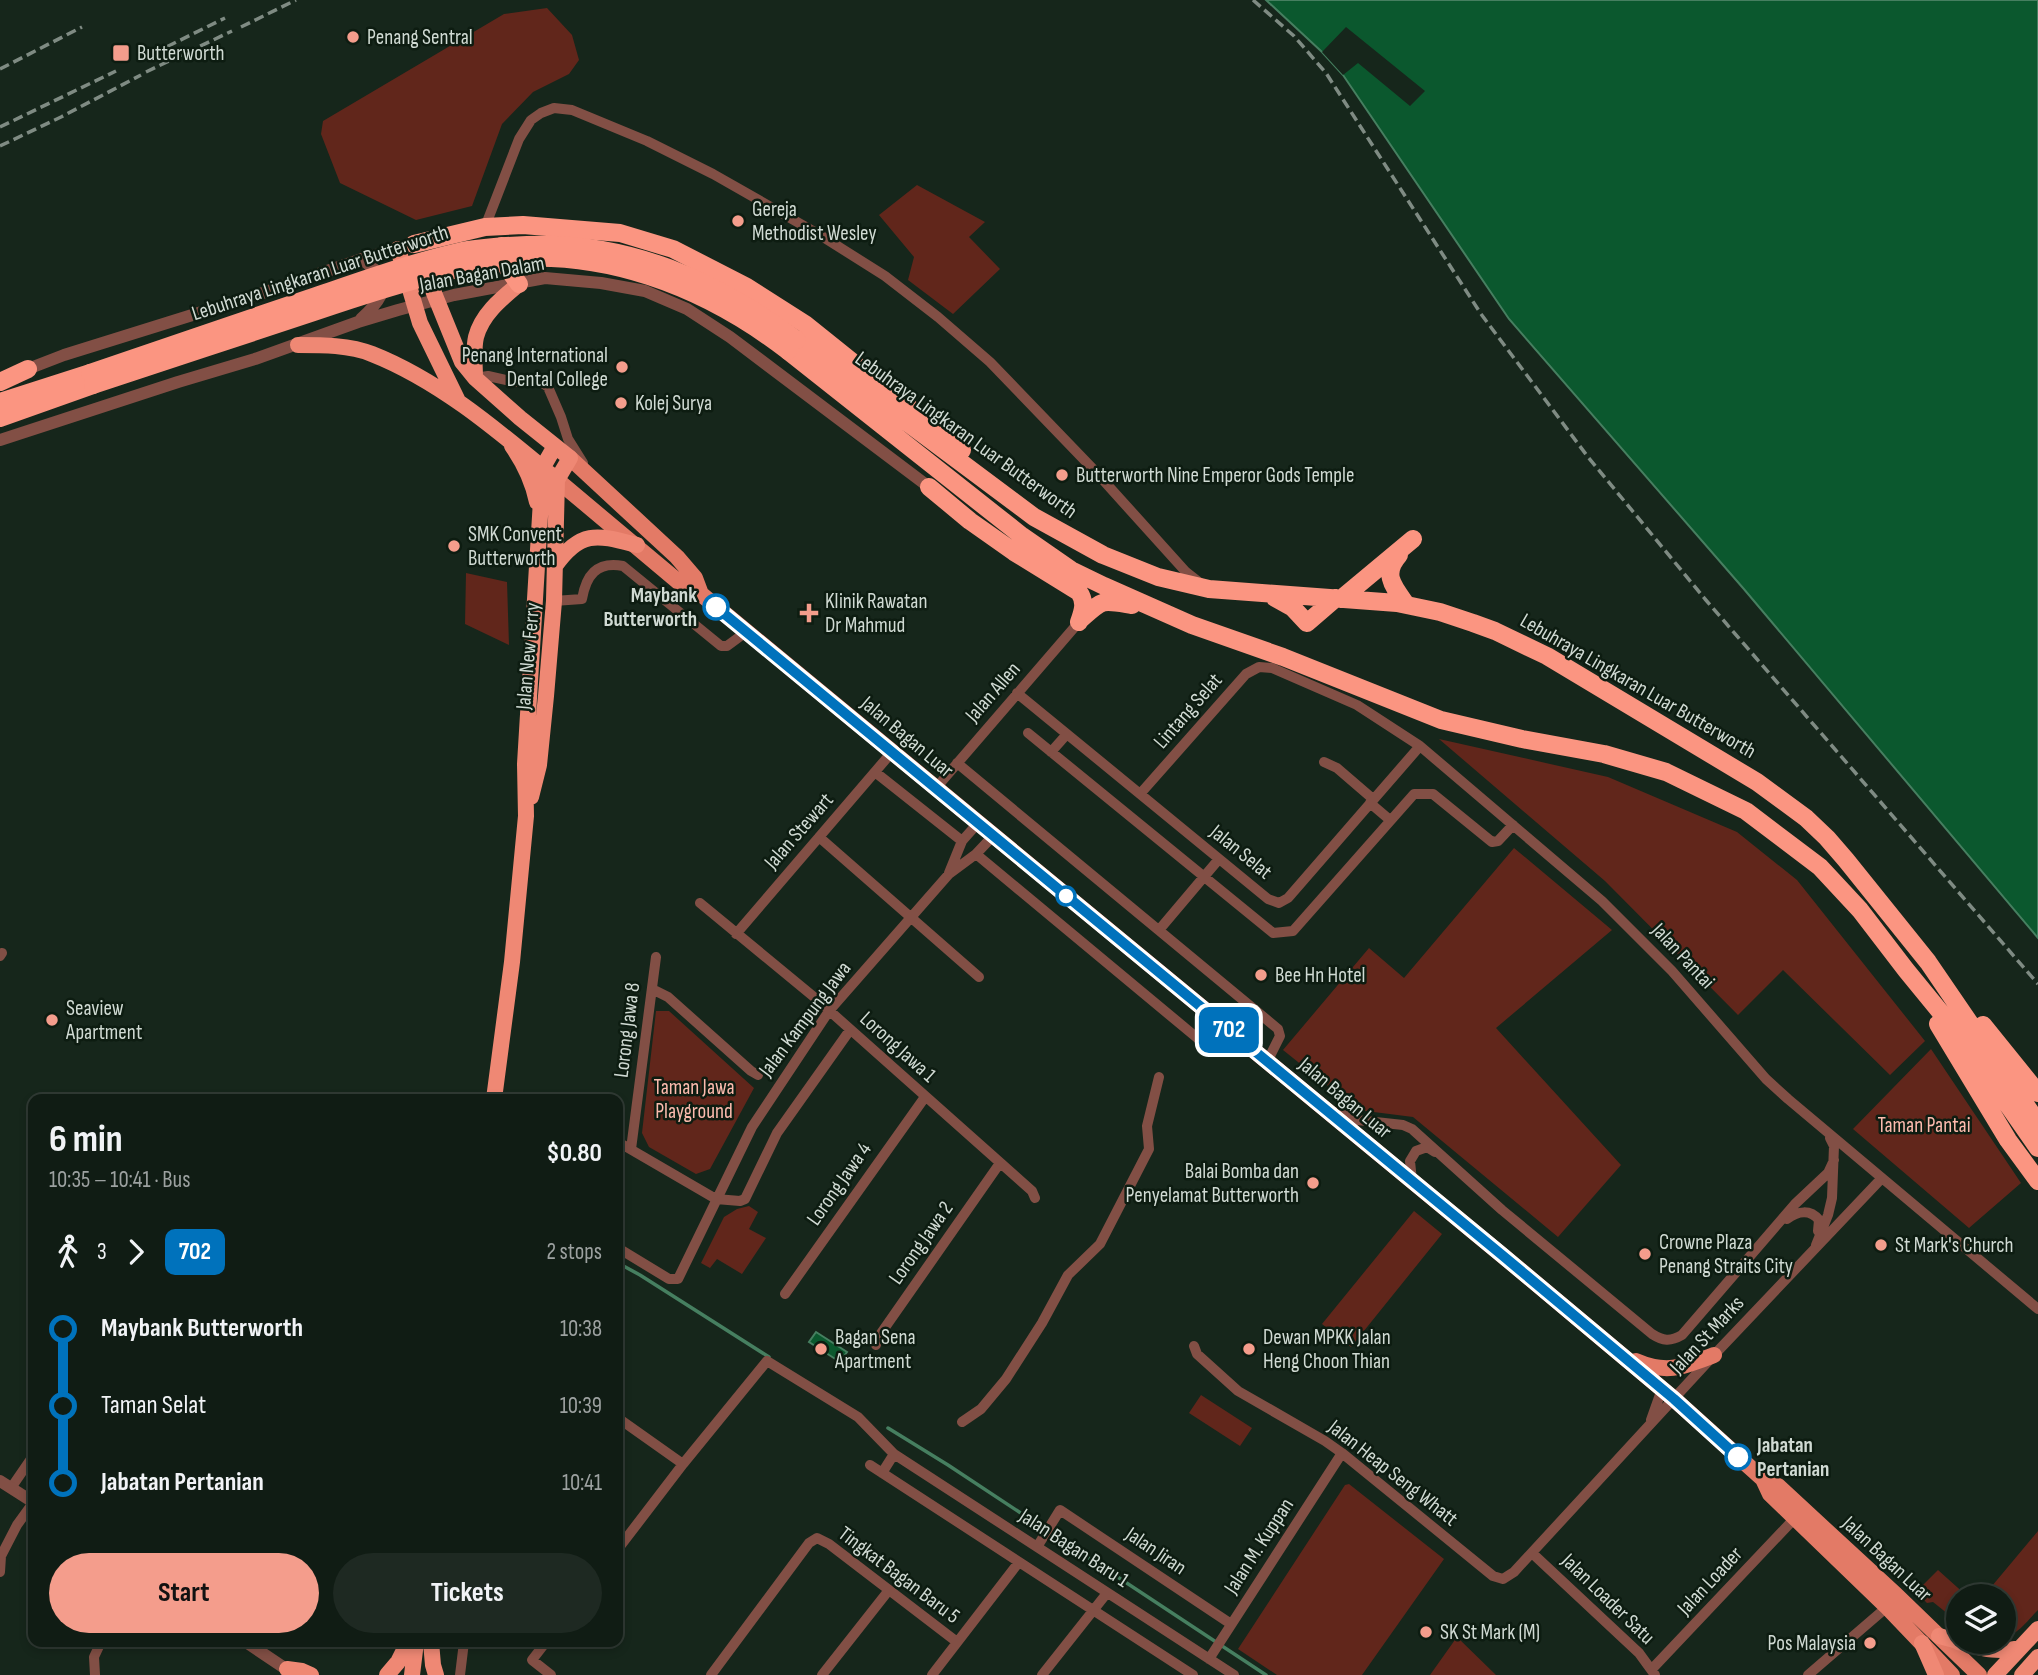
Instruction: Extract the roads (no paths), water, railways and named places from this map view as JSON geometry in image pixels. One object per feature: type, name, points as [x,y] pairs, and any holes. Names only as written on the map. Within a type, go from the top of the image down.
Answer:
[{"type":"highway","points":[[475,378],[475,339],[482,323],[493,307],[519,284],[503,262],[503,241],[511,231],[523,225]]},
{"type":"highway","points":[[406,247],[485,227],[523,225],[620,233],[673,249],[747,287],[831,343],[941,432],[981,467],[1017,504]]},
{"type":"highway","points":[[406,247],[436,300],[461,362],[475,378],[570,458]]},
{"type":"highway","points":[[406,247],[414,305],[457,401]]},
{"type":"highway","name":"Lebuhraya Lingkaran Luar Butterworth","points":[[0,402],[91,379],[399,284],[492,261],[541,258],[613,265],[656,278],[685,289],[764,334],[792,345],[1017,504],[1053,528],[1103,555],[1158,577],[1209,589],[1406,604],[1473,622],[1546,656],[1758,782],[1828,838],[1928,962],[2038,1123]]},
{"type":"highway","points":[[298,345],[336,347],[371,353],[406,371],[457,401],[501,432],[557,480]]},
{"type":"highway","name":"Lebuhraya Lingkaran Luar Butterworth","points":[[792,345],[991,513],[1072,570],[1150,608],[1441,720],[1604,754],[1666,772],[1746,811],[1802,852],[1836,882],[1960,1036],[2038,1148]]},
{"type":"highway","points":[[0,380],[28,369]]},
{"type":"highway","name":"Lebuhraya Lingkaran Luar Butterworth","points":[[0,418],[91,379]]},
{"type":"highway","points":[[501,432],[526,470],[535,492],[540,519]]},
{"type":"highway","name":"Jalan New Ferry","points":[[495,1094],[526,816],[525,764],[542,467],[555,446]]},
{"type":"highway","name":"Jalan New Ferry","points":[[526,816],[539,765],[554,601],[557,480],[570,458]]},
{"type":"highway","points":[[929,487],[1019,543],[1072,570]]},
{"type":"highway","points":[[929,487],[981,529],[1079,592],[1084,604],[1079,622]]},
{"type":"highway","points":[[555,566],[565,551],[590,537],[603,536],[637,545]]},
{"type":"highway","points":[[1267,594],[1286,603],[1307,624],[1413,539],[1392,562],[1389,573],[1392,585],[1406,604]]},
{"type":"highway","points":[[1079,622],[1095,606],[1105,601],[1150,608]]},
{"type":"highway","points":[[1928,962],[2038,1093]]},
{"type":"highway","points":[[1906,970],[2008,1140],[2038,1181]]},
{"type":"highway","points":[[1995,1675],[2038,1629]]},
{"type":"highway","points":[[1939,1636],[1946,1638]]},
{"type":"highway","points":[[1922,1643],[1936,1675]]},
{"type":"highway","points":[[387,1675],[406,1647]]},
{"type":"highway","points":[[412,1675],[415,1647]]},
{"type":"highway","points":[[426,1675],[429,1647]]},
{"type":"highway","points":[[431,1647],[436,1675]]},
{"type":"highway","points":[[2016,1648],[2020,1648]]},
{"type":"highway","points":[[2022,1675],[2038,1657]]},
{"type":"highway","points":[[2036,1675],[2038,1670]]},
{"type":"highway","points":[[291,1672],[302,1671],[311,1675]]},
{"type":"main road","name":"Jalan Bagan Luar","points":[[570,458],[677,557],[695,578],[701,594]]},
{"type":"main road","name":"Jalan Bagan Luar","points":[[557,480],[687,589],[701,594],[1219,1021],[1668,1394],[1763,1479],[1778,1486],[1979,1675]]},
{"type":"main road","points":[[1621,1355],[1663,1369],[1684,1366],[1714,1355]]},
{"type":"main road","name":"Jalan Bagan Luar","points":[[1763,1479],[1767,1490],[1887,1607],[1952,1675]]},
{"type":"street","points":[[485,227],[524,128],[541,113],[554,108],[572,110],[647,141],[713,174],[809,228],[885,276],[938,317],[990,362],[1094,470],[1186,572],[1209,589]]},
{"type":"street","name":"Jalan Bagan Dalam","points":[[28,369],[64,355],[406,247]]},
{"type":"street","points":[[358,322],[374,307],[384,288],[376,271],[362,259]]},
{"type":"street","name":"Jalan Bagan Dalam","points":[[0,440],[414,305],[545,278],[601,283],[645,291],[687,309],[730,337],[929,487]]},
{"type":"street","points":[[475,378],[488,376],[515,383],[538,380],[548,387],[568,439],[593,480]]},
{"type":"street","points":[[554,601],[582,599],[585,584],[593,572],[613,564],[623,566],[721,646],[727,646],[746,632]]},
{"type":"street","name":"Jalan Allen","points":[[936,788],[1079,622]]},
{"type":"street","name":"Lintang Selat","points":[[1140,794],[1246,674],[1259,667],[1272,668]]},
{"type":"street","name":"Jalan Pantai","points":[[1272,668],[1357,705],[1420,746],[1602,901],[1672,971],[1766,1079],[1881,1179],[2038,1309]]},
{"type":"street","name":"Jalan Selat","points":[[1017,693],[1268,899],[1279,903],[1288,898],[1420,746]]},
{"type":"street","points":[[1028,733],[1273,933],[1290,932],[1411,796],[1433,794],[1492,842],[1498,841],[1513,825]]},
{"type":"street","points":[[1051,751],[1067,734]]},
{"type":"street","name":"Jalan Stewart","points":[[736,934],[892,752]]},
{"type":"street","points":[[1324,762],[1337,768],[1390,820]]},
{"type":"street","points":[[957,763],[1278,1029],[1279,1039],[1267,1062]]},
{"type":"street","points":[[875,772],[962,841]]},
{"type":"street","name":"Jalan Kampung Jawa","points":[[949,874],[962,841],[978,823]]},
{"type":"street","name":"Jalan Kampung Jawa","points":[[623,1251],[669,1279],[678,1279],[752,1127],[829,1011],[949,874],[976,854],[993,836]]},
{"type":"street","points":[[820,837],[979,977]]},
{"type":"street","points":[[976,854],[1202,1042],[1219,1021]]},
{"type":"street","points":[[1159,930],[1219,859]]},
{"type":"street","name":"Lorong Jawa 1","points":[[700,903],[829,1011],[1032,1191],[1035,1198]]},
{"type":"street","name":"Lorong Jawa 8","points":[[631,1149],[656,957]]},
{"type":"street","points":[[652,989],[668,997],[758,1075]]},
{"type":"street","points":[[623,1145],[716,1199],[744,1199],[777,1133],[850,1030]]},
{"type":"street","points":[[962,1422],[981,1409],[1006,1378],[1042,1323],[1068,1275],[1100,1244],[1149,1149],[1147,1126],[1159,1077]]},
{"type":"street","name":"Lorong Jawa 4","points":[[785,1294],[925,1097]]},
{"type":"street","points":[[1320,1105],[1357,1121],[1403,1125],[1412,1129],[1558,1258],[1661,1340],[1673,1341],[1682,1335],[1795,1204],[1828,1173],[1835,1160]]},
{"type":"street","points":[[1813,1252],[1832,1198],[1834,1146],[1827,1132]]},
{"type":"street","points":[[1412,1181],[1410,1161],[1416,1151],[1427,1147],[1446,1161]]},
{"type":"street","name":"Lorong Jawa 2","points":[[876,1345],[877,1339],[1000,1163]]},
{"type":"street","name":"Jalan St Marks","points":[[1503,1579],[1514,1573],[1646,1430],[1668,1394],[1714,1355],[1881,1179]]},
{"type":"street","points":[[1770,1233],[1795,1213],[1807,1212],[1815,1215],[1819,1220],[1813,1252]]},
{"type":"street","name":"Jalan Heap Seng Whatt","points":[[1194,1346],[1197,1353],[1231,1386],[1342,1453],[1493,1576],[1503,1579]]},
{"type":"street","name":"Jalan Bagan Baru 1","points":[[683,1464],[767,1362],[858,1417],[894,1454],[1234,1675]]},
{"type":"street","points":[[1646,1430],[1668,1394]]},
{"type":"street","points":[[623,1422],[683,1464],[623,1542]]},
{"type":"street","name":"Jalan M. Kuppan","points":[[1209,1659],[1342,1453]]},
{"type":"street","points":[[882,1472],[894,1454]]},
{"type":"street","points":[[28,1461],[6,1484],[28,1499]]},
{"type":"street","name":"Jalan Bagan Baru 1","points":[[870,1465],[1193,1675]]},
{"type":"street","points":[[0,1572],[1,1557],[28,1509]]},
{"type":"street","name":"Jalan Jiran","points":[[1037,1547],[1060,1510],[1231,1624]]},
{"type":"street","name":"Jalan Loader","points":[[1654,1672],[1795,1518]]},
{"type":"street","name":"Tingkat Bagan Baru 5","points":[[711,1675],[809,1543],[817,1538],[829,1544],[957,1642]]},
{"type":"street","name":"Jalan Loader Satu","points":[[1532,1553],[1639,1653],[1654,1672]]},
{"type":"street","points":[[932,1675],[1019,1562]]},
{"type":"street","points":[[822,1675],[889,1590]]},
{"type":"street","points":[[1047,1673],[1107,1592]]},
{"type":"street","points":[[1808,1675],[1887,1607]]},
{"type":"street","points":[[95,1675],[94,1657],[99,1647]]},
{"type":"street","points":[[254,1647],[291,1672]]},
{"type":"street","points":[[460,1675],[463,1647]]},
{"type":"street","points":[[542,1647],[532,1660],[551,1675]]},
{"type":"waterway","points":[[623,1266],[769,1357]]},
{"type":"waterway","points":[[888,1428],[1266,1675]]},
{"type":"railway","points":[[241,27],[296,0]]},
{"type":"railway","points":[[1253,0],[1294,36],[1326,73],[1481,314],[1588,457],[1705,599],[2038,984]]},
{"type":"railway","points":[[140,60],[225,18]]},
{"type":"railway","points":[[0,69],[82,27]]},
{"type":"railway","points":[[146,72],[232,31]]},
{"type":"railway","points":[[0,127],[116,71]]},
{"type":"railway","points":[[0,146],[141,75]]},
{"type":"place","name":"Penang Sentral","points":[[353,37]]},
{"type":"place","name":"Butterworth","points":[[121,53]]},
{"type":"place","name":"Gereja Methodist Wesley","points":[[738,221]]},
{"type":"place","name":"Penang International Dental College","points":[[622,367]]},
{"type":"place","name":"Kolej Surya","points":[[621,403]]},
{"type":"place","name":"Butterworth Nine Emperor Gods Temple","points":[[1062,475]]},
{"type":"place","name":"SMK Convent Butterworth","points":[[454,546]]},
{"type":"place","name":"Maybank Butterworth","points":[[716,607]]},
{"type":"place","name":"Klinik Rawatan Dr Mahmud","points":[[809,613]]},
{"type":"place","name":"Bee Hn Hotel","points":[[1261,975]]},
{"type":"place","name":"Seaview Apartment","points":[[52,1020]]},
{"type":"place","name":"Balai Bomba dan Penyelamat Butterworth","points":[[1313,1183]]},
{"type":"place","name":"St Mark's Church","points":[[1881,1245]]},
{"type":"place","name":"Crowne Plaza Penang Straits City","points":[[1645,1254]]},
{"type":"place","name":"Bagan Sena Apartment","points":[[821,1349]]},
{"type":"place","name":"Dewan MPKK Jalan Heng Choon Thian","points":[[1249,1349]]},
{"type":"place","name":"Jabatan Pertanian","points":[[1738,1457]]},
{"type":"place","name":"SK St Mark (M)","points":[[1426,1632]]},
{"type":"place","name":"Pos Malaysia","points":[[1870,1643]]},
{"type":"park label","name":"Taman Jawa Playground","points":[[694,1099]]},
{"type":"park label","name":"Taman Pantai","points":[[1924,1125]]}]
